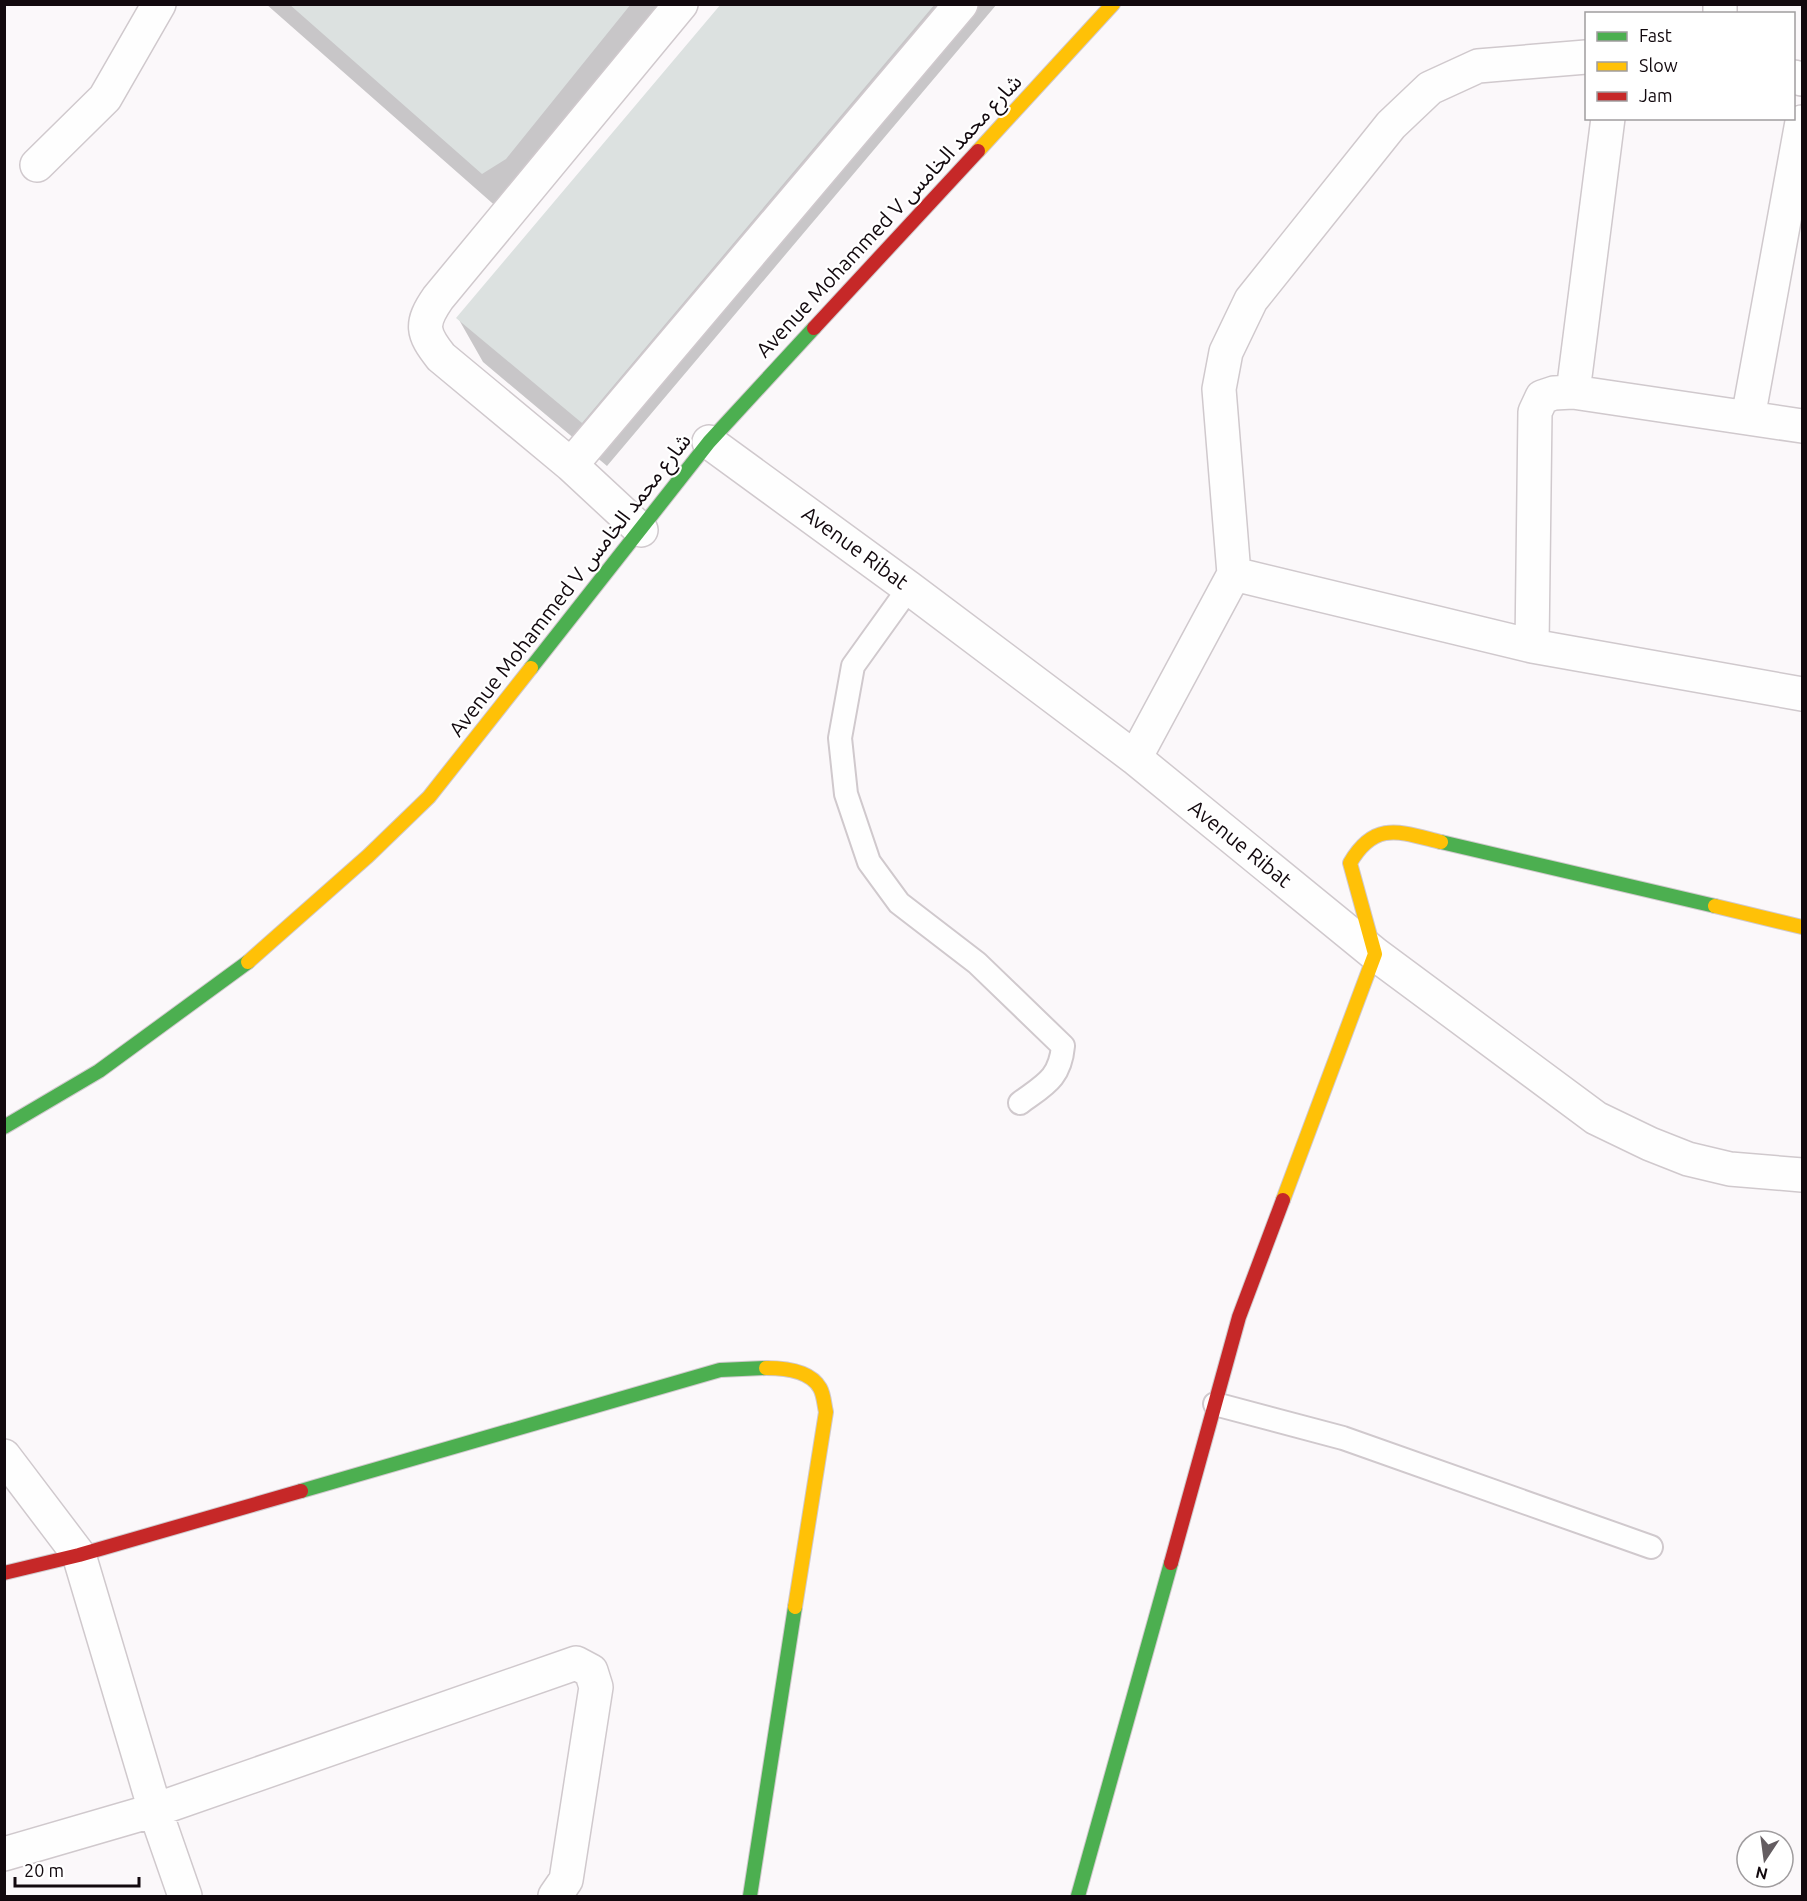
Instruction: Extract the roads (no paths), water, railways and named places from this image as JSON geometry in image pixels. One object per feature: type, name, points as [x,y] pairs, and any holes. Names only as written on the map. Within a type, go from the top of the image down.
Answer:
[{"type":"street","points":[[37,165],[105,98],[159,4]]},
{"type":"street","points":[[641,530],[571,465],[441,357],[426,335],[425,321],[438,298],[681,4]]},
{"type":"street","points":[[571,465],[961,4]]},
{"type":"street","name":"Avenue Mohammed V شارع محمد الخامس","points":[[4,1127],[99,1071],[233,974],[296,922],[429,797],[709,442],[1113,4]]},
{"type":"street","points":[[1135,758],[1234,574],[1219,389],[1227,352],[1251,300],[1391,125],[1430,88],[1478,66],[1585,57]]},
{"type":"street","points":[[1573,392],[1608,120]]},
{"type":"street","points":[[1748,418],[1803,122]]},
{"type":"street","points":[[1532,646],[1535,412],[1542,397],[1554,393],[1573,392],[1803,426]]},
{"type":"street","name":"Avenue Ribat","points":[[709,442],[909,588],[1135,758],[1375,954],[1596,1118],[1688,1160],[1731,1169],[1803,1175]]},
{"type":"street","points":[[1234,574],[1532,646],[1803,694]]},
{"type":"street","points":[[1078,1896],[1239,1317],[1375,954],[1350,863],[1358,847],[1370,836],[1390,831],[1803,927]]},
{"type":"street","points":[[4,1573],[79,1555],[720,1370],[772,1367],[804,1373],[819,1386],[826,1412],[750,1896]]},
{"type":"street","points":[[4,1456],[79,1555],[155,1810],[185,1896]]},
{"type":"street","points":[[4,1854],[155,1810],[576,1663],[591,1671],[596,1687],[566,1880],[555,1896]]},
{"type":"lane","points":[[909,588],[853,666],[840,738],[846,794],[869,862],[899,903],[977,963],[1063,1046],[1062,1062],[1051,1080],[1020,1103]]},
{"type":"lane","points":[[1215,1404],[1343,1438],[1651,1547]]}]
